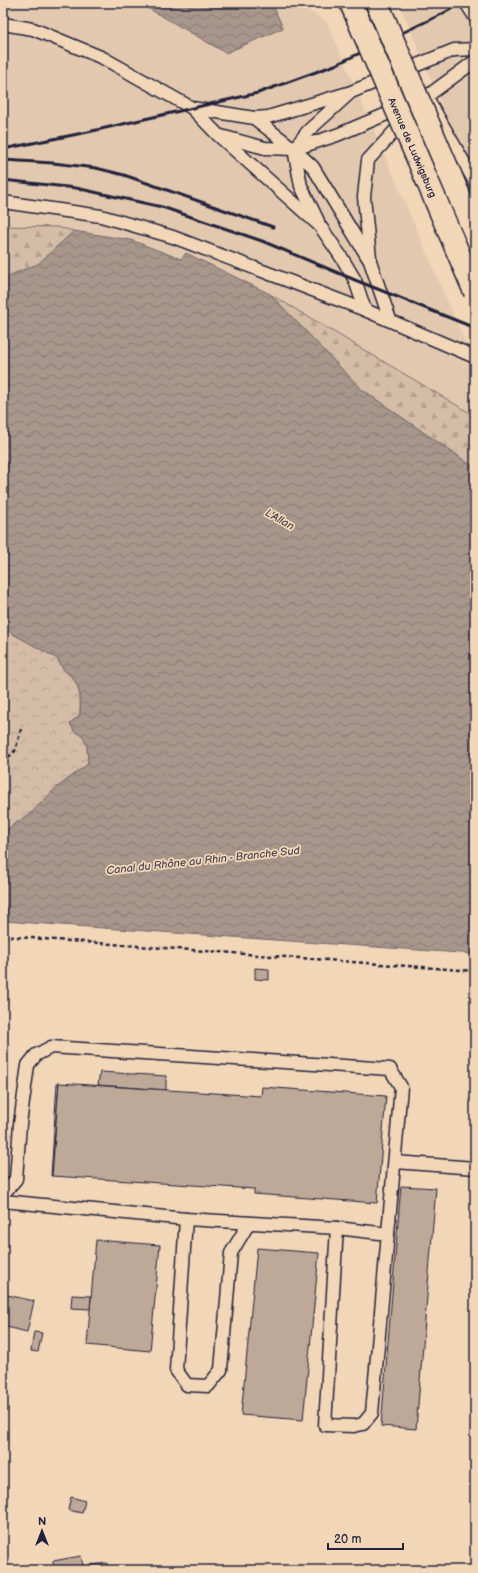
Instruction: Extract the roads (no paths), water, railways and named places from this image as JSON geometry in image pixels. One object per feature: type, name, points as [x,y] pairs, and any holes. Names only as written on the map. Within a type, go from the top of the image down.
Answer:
[{"type":"main road","name":"Avenue de Ludwigsburg","points":[[351,3],[475,292]]},
{"type":"main road","points":[[376,3],[475,233]]},
{"type":"lane","points":[[466,3],[475,17]]},
{"type":"lane","points":[[3,24],[33,29],[103,58],[192,108],[218,135],[320,226]]},
{"type":"lane","points":[[192,108],[254,118],[268,117],[351,92],[454,50],[475,48]]},
{"type":"lane","points":[[370,261],[364,198],[368,160],[426,97],[475,61]]},
{"type":"lane","points":[[351,92],[308,131],[294,149],[301,186],[320,226],[355,280],[365,310]]},
{"type":"lane","points":[[218,135],[265,148],[294,149],[337,135],[426,97]]},
{"type":"lane","points":[[426,97],[475,182]]},
{"type":"lane","points":[[254,118],[294,149],[313,167],[370,261],[390,320]]},
{"type":"lane","points":[[3,202],[101,216],[174,237],[365,310],[475,357]]},
{"type":"lane","points":[[3,1194],[16,1179],[20,1124],[28,1065],[36,1055],[51,1047],[390,1069],[401,1087],[372,1413],[363,1424],[354,1426],[325,1425],[337,1228]]},
{"type":"lane","points":[[395,1162],[475,1168]]},
{"type":"lane","points":[[3,1201],[186,1219],[337,1228],[388,1234]]},
{"type":"lane","points":[[186,1219],[176,1370],[187,1384],[208,1386],[221,1370],[231,1253],[249,1223]]},
{"type":"water","points":[[139,3],[272,3],[283,28],[226,53]]},
{"type":"water","points":[[74,231],[131,240],[181,259],[186,253],[270,294],[361,389],[475,468],[475,954],[3,921],[3,832],[32,812],[55,789],[88,764],[87,746],[83,736],[74,731],[70,723],[80,716],[80,703],[77,684],[64,670],[58,659],[8,631],[3,625],[3,278],[38,264]]},
{"type":"railway","points":[[3,149],[88,132],[258,93],[335,65],[462,3]]},
{"type":"railway","points":[[3,160],[53,163],[96,168],[124,175],[273,227]]},
{"type":"railway","points":[[3,180],[76,188],[162,207],[262,241],[475,328]]},
{"type":"water label","name":"L'Allan","points":[[280,519]]},
{"type":"water label","name":"Canal du Rhône au Rhin - Branche Sud","points":[[203,860]]}]
